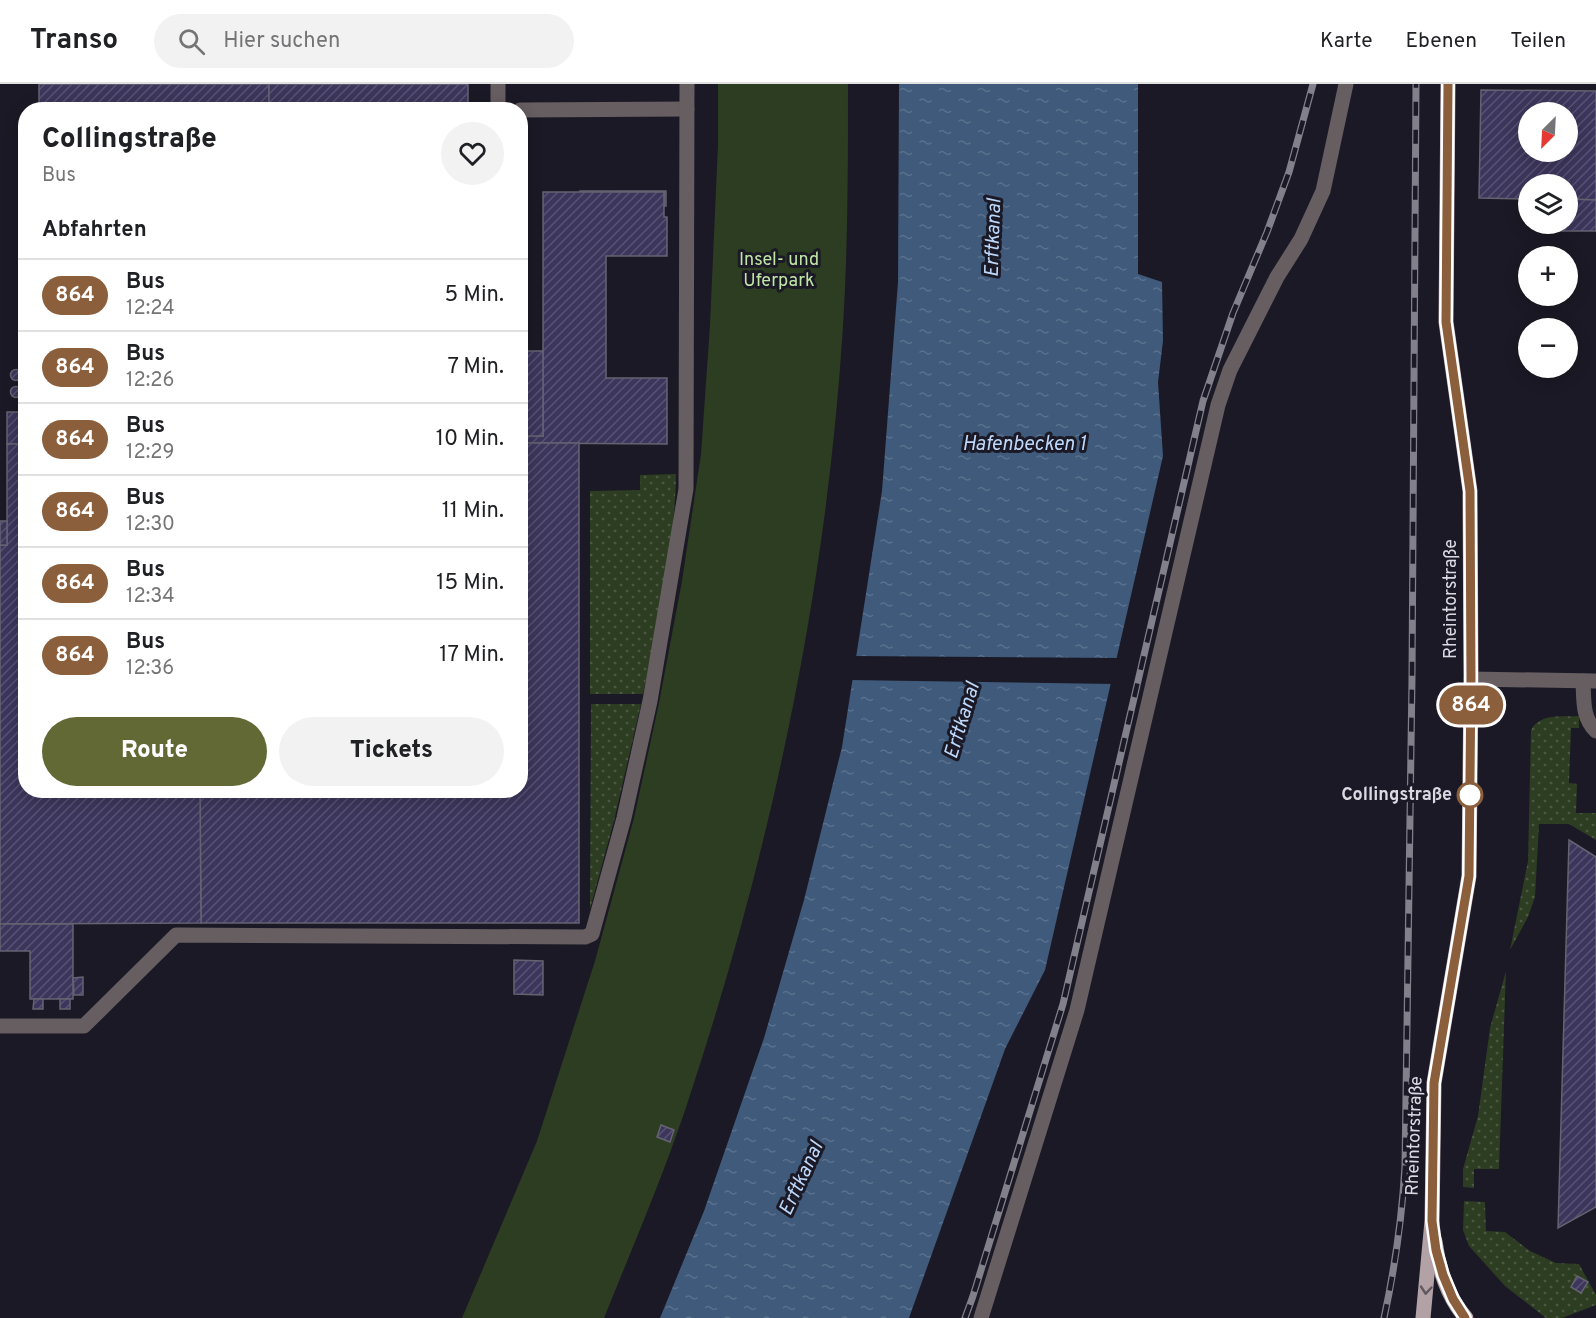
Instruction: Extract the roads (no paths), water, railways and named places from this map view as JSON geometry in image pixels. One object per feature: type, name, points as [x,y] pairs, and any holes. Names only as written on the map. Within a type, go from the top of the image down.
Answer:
[{"type":"main road","name":"Rheintorstraße","points":[[1423,1318],[1432,1221],[1434,1083],[1469,876],[1470,491],[1446,322],[1448,84]]},
{"type":"main road","name":"Rheintorstraße","points":[[1432,1221],[1436,1250],[1443,1275],[1453,1299],[1465,1318]]},
{"type":"street","points":[[498,84],[498,102]]},
{"type":"street","points":[[0,1026],[84,1026],[176,935],[585,937],[592,934],[624,818],[650,701],[686,489],[687,84]]},
{"type":"street","points":[[981,1318],[1077,1010],[1218,405],[1230,370],[1277,277],[1301,239],[1323,191],[1346,84]]},
{"type":"street","points":[[528,110],[687,109]]},
{"type":"street","points":[[1471,679],[1589,681],[1585,716],[1589,725],[1596,731]]},
{"type":"water","name":"Hafenbecken 1","points":[[899,84],[1138,84],[1138,274],[1162,282],[1163,341],[1158,382],[1163,456],[1045,970],[1005,1049],[909,1318],[660,1318],[704,1211],[764,1038],[804,900],[842,747],[882,491],[898,282]]},
{"type":"railway","points":[[965,1318],[1063,1004],[1203,401],[1233,313],[1289,172],[1313,84]]},
{"type":"railway","points":[[1384,1318],[1398,1242],[1405,1166],[1412,678],[1416,84]]},
{"type":"place","name":"Collingstraße","points":[[1470,795]]},
{"type":"water label","name":"Erftkanal","points":[[994,238]]},
{"type":"water label","name":"Erftkanal","points":[[963,721]]},
{"type":"water label","name":"Erftkanal","points":[[802,1179]]},
{"type":"park label","name":"Insel- und Uferpark","points":[[779,270]]}]
